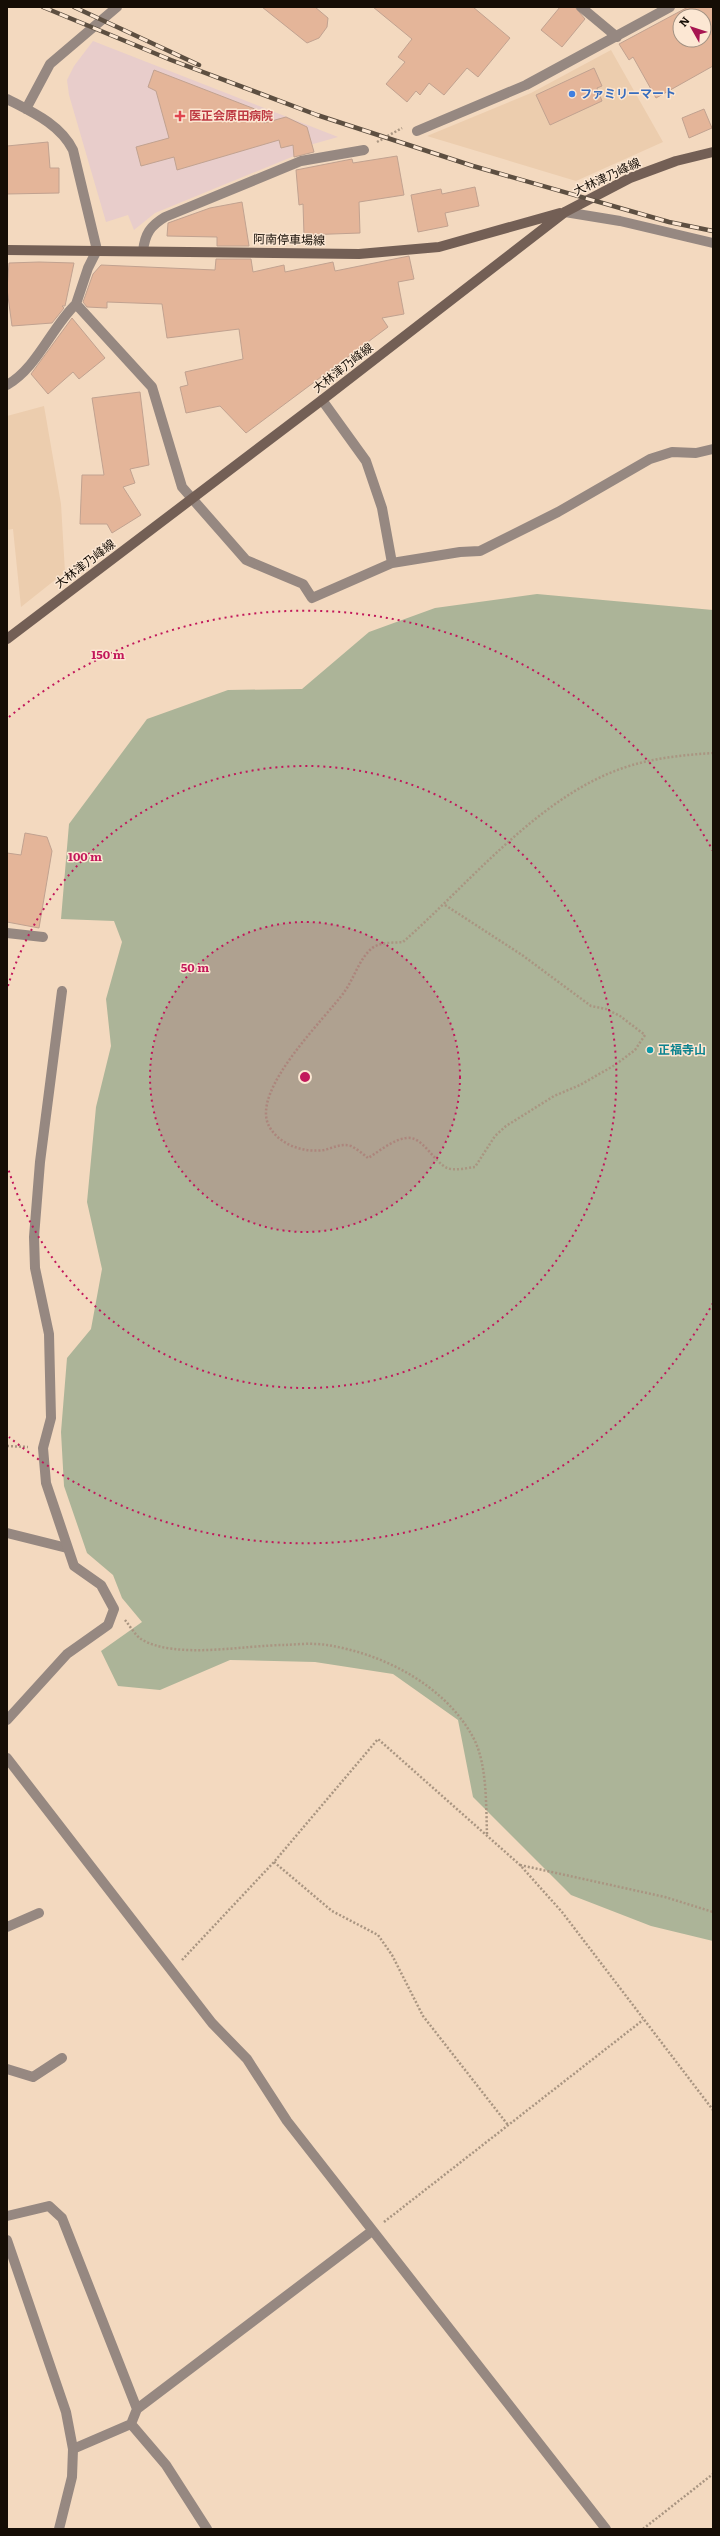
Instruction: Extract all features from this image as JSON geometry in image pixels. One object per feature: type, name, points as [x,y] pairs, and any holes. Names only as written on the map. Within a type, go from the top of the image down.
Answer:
[{"type":"main road","name":"大林津乃峰線","points":[[7,639],[322,400],[565,212],[630,178],[676,160],[713,152]]},
{"type":"main road","name":"阿南停車場線","points":[[7,250],[359,254],[439,247],[565,212]]},
{"type":"street","points":[[26,109],[50,64],[118,7]]},
{"type":"street","points":[[581,7],[617,37]]},
{"type":"street","points":[[417,131],[526,85],[670,7]]},
{"type":"street","points":[[7,99],[57,128],[67,137],[73,150],[97,250],[88,268],[76,304],[63,316],[39,352],[20,375],[7,385]]},
{"type":"street","points":[[143,251],[144,239],[151,226],[165,217],[301,162],[364,150]]},
{"type":"street","points":[[565,212],[620,221],[713,243]]},
{"type":"street","points":[[76,304],[152,387],[182,488],[246,560],[303,584],[312,598],[392,563],[460,552],[480,551],[558,512],[650,459],[672,452],[696,453],[713,450]]},
{"type":"street","points":[[322,400],[366,461],[382,508],[392,563]]},
{"type":"street","points":[[7,934],[43,937]]},
{"type":"street","points":[[7,1720],[67,1654],[108,1625],[114,1609],[101,1585],[74,1566],[46,1483],[43,1448],[51,1418],[50,1334],[35,1268],[34,1237],[40,1162],[62,991]]},
{"type":"street","points":[[7,1532],[67,1548]]},
{"type":"street","points":[[7,1758],[172,1968],[212,2023],[247,2059],[288,2121],[372,2231],[606,2529]]},
{"type":"street","points":[[7,1927],[39,1914]]},
{"type":"street","points":[[7,2069],[33,2077],[62,2058]]},
{"type":"street","points":[[7,2216],[49,2206],[62,2218],[137,2409]]},
{"type":"street","points":[[73,2449],[131,2424],[137,2409],[372,2231]]},
{"type":"street","points":[[7,2240],[66,2412],[73,2449],[72,2477],[59,2529]]},
{"type":"street","points":[[131,2424],[166,2465],[207,2529]]},
{"type":"path","points":[[364,150],[405,127],[417,131]]},
{"type":"path","points":[[445,904],[522,956],[591,1006],[606,1009],[632,1023],[645,1035],[635,1050],[615,1065],[580,1085],[554,1096],[506,1126],[495,1136],[475,1167],[459,1169],[447,1168],[426,1151],[417,1140],[407,1137],[393,1142],[368,1158],[351,1146],[339,1145],[325,1150],[307,1151],[279,1138],[269,1126],[265,1112],[271,1094],[295,1051],[345,991],[371,949],[383,944],[402,942],[445,904],[510,840],[565,798],[622,768],[652,760],[713,753]]},
{"type":"path","points":[[7,1446],[43,1448]]},
{"type":"path","points":[[114,1609],[140,1638],[162,1646],[195,1650],[284,1645],[327,1645],[361,1653],[415,1676],[455,1710],[475,1742],[485,1782],[487,1834]]},
{"type":"path","points":[[172,1968],[184,1958],[274,1862],[378,1739],[487,1834],[520,1865],[562,1912],[713,2110]]},
{"type":"path","points":[[274,1862],[332,1911],[378,1935],[392,1955],[423,2016],[508,2125]]},
{"type":"path","points":[[520,1865],[665,1897],[713,1912]]},
{"type":"path","points":[[372,2231],[643,2020]]},
{"type":"path","points":[[643,2529],[713,2474]]},
{"type":"shaded area","name":"医正会原田病院","points":[[93,41],[338,137],[299,148],[299,154],[155,213],[134,230],[128,215],[106,222],[69,95],[67,80],[74,66]]},
{"type":"shaded area","points":[[611,50],[663,142],[576,181],[427,136],[531,93]]},
{"type":"shaded area","points":[[44,406],[61,504],[65,572],[21,607],[13,529],[7,530],[7,416]]},
{"type":"green space","points":[[537,594],[713,610],[713,1941],[651,1926],[571,1895],[473,1797],[458,1720],[393,1674],[315,1662],[230,1660],[160,1690],[118,1686],[101,1651],[142,1622],[122,1598],[113,1575],[87,1553],[64,1486],[61,1432],[67,1358],[91,1329],[102,1269],[87,1202],[96,1107],[111,1046],[106,999],[122,942],[114,921],[61,919],[69,824],[147,719],[228,690],[302,689],[369,632],[435,608]]},
{"type":"building","points":[[262,7],[315,7],[328,18],[327,27],[319,38],[307,43]]},
{"type":"building","points":[[373,7],[473,7],[510,38],[478,77],[467,68],[444,95],[429,83],[420,95],[416,91],[407,102],[386,84],[405,62],[398,57],[412,39]]},
{"type":"building","points":[[560,7],[575,7],[585,19],[562,47],[541,30]]},
{"type":"building","points":[[713,7],[713,66],[656,98],[633,57],[629,60],[619,44],[672,16],[672,48],[712,48],[712,8],[686,8]]},
{"type":"building","points":[[594,68],[602,86],[597,88],[602,101],[550,125],[536,95]]},
{"type":"building","points":[[154,70],[260,111],[264,123],[286,117],[307,127],[314,152],[294,157],[293,145],[281,148],[279,140],[177,170],[174,157],[141,166],[136,147],[169,138],[156,91],[148,87]]},
{"type":"building","points":[[704,109],[712,128],[689,138],[682,118]]},
{"type":"building","points":[[48,142],[50,168],[59,168],[59,193],[7,194],[7,146]]},
{"type":"building","points":[[397,156],[404,195],[359,202],[360,233],[304,235],[303,204],[299,205],[296,170],[352,159],[353,163]]},
{"type":"building","points":[[475,187],[479,206],[445,213],[448,226],[418,232],[411,195],[441,189],[442,194]]},
{"type":"building","points":[[242,202],[249,246],[217,246],[217,237],[167,236],[168,223],[210,208]]},
{"type":"building","points":[[409,256],[414,279],[398,282],[404,314],[382,318],[388,327],[246,433],[220,406],[186,413],[180,387],[188,385],[185,372],[243,359],[239,329],[167,338],[162,304],[107,302],[107,308],[87,307],[83,302],[93,274],[101,265],[215,270],[216,259],[251,259],[253,272],[284,265],[285,272],[333,262],[335,271]]},
{"type":"building","points":[[9,263],[74,263],[65,306],[62,306],[64,308],[52,323],[12,326],[7,289]]},
{"type":"building","points":[[72,318],[105,358],[79,379],[73,372],[48,394],[31,374]]},
{"type":"building","points":[[140,392],[149,465],[130,469],[135,483],[123,487],[141,515],[112,533],[107,524],[80,524],[82,475],[104,475],[92,398]]},
{"type":"building","points":[[25,833],[47,837],[52,851],[39,928],[7,922],[7,853],[21,855]]},
{"type":"railway","points":[[43,7],[171,60],[317,115],[473,166],[669,222],[713,231]]},
{"type":"railway","points":[[74,7],[199,65]]},
{"type":"place","name":"ファミリーマート","points":[[572,94]]},
{"type":"place","name":"医正会原田病院","points":[[180,116]]},
{"type":"place","name":"正福寺山","points":[[650,1050]]}]
